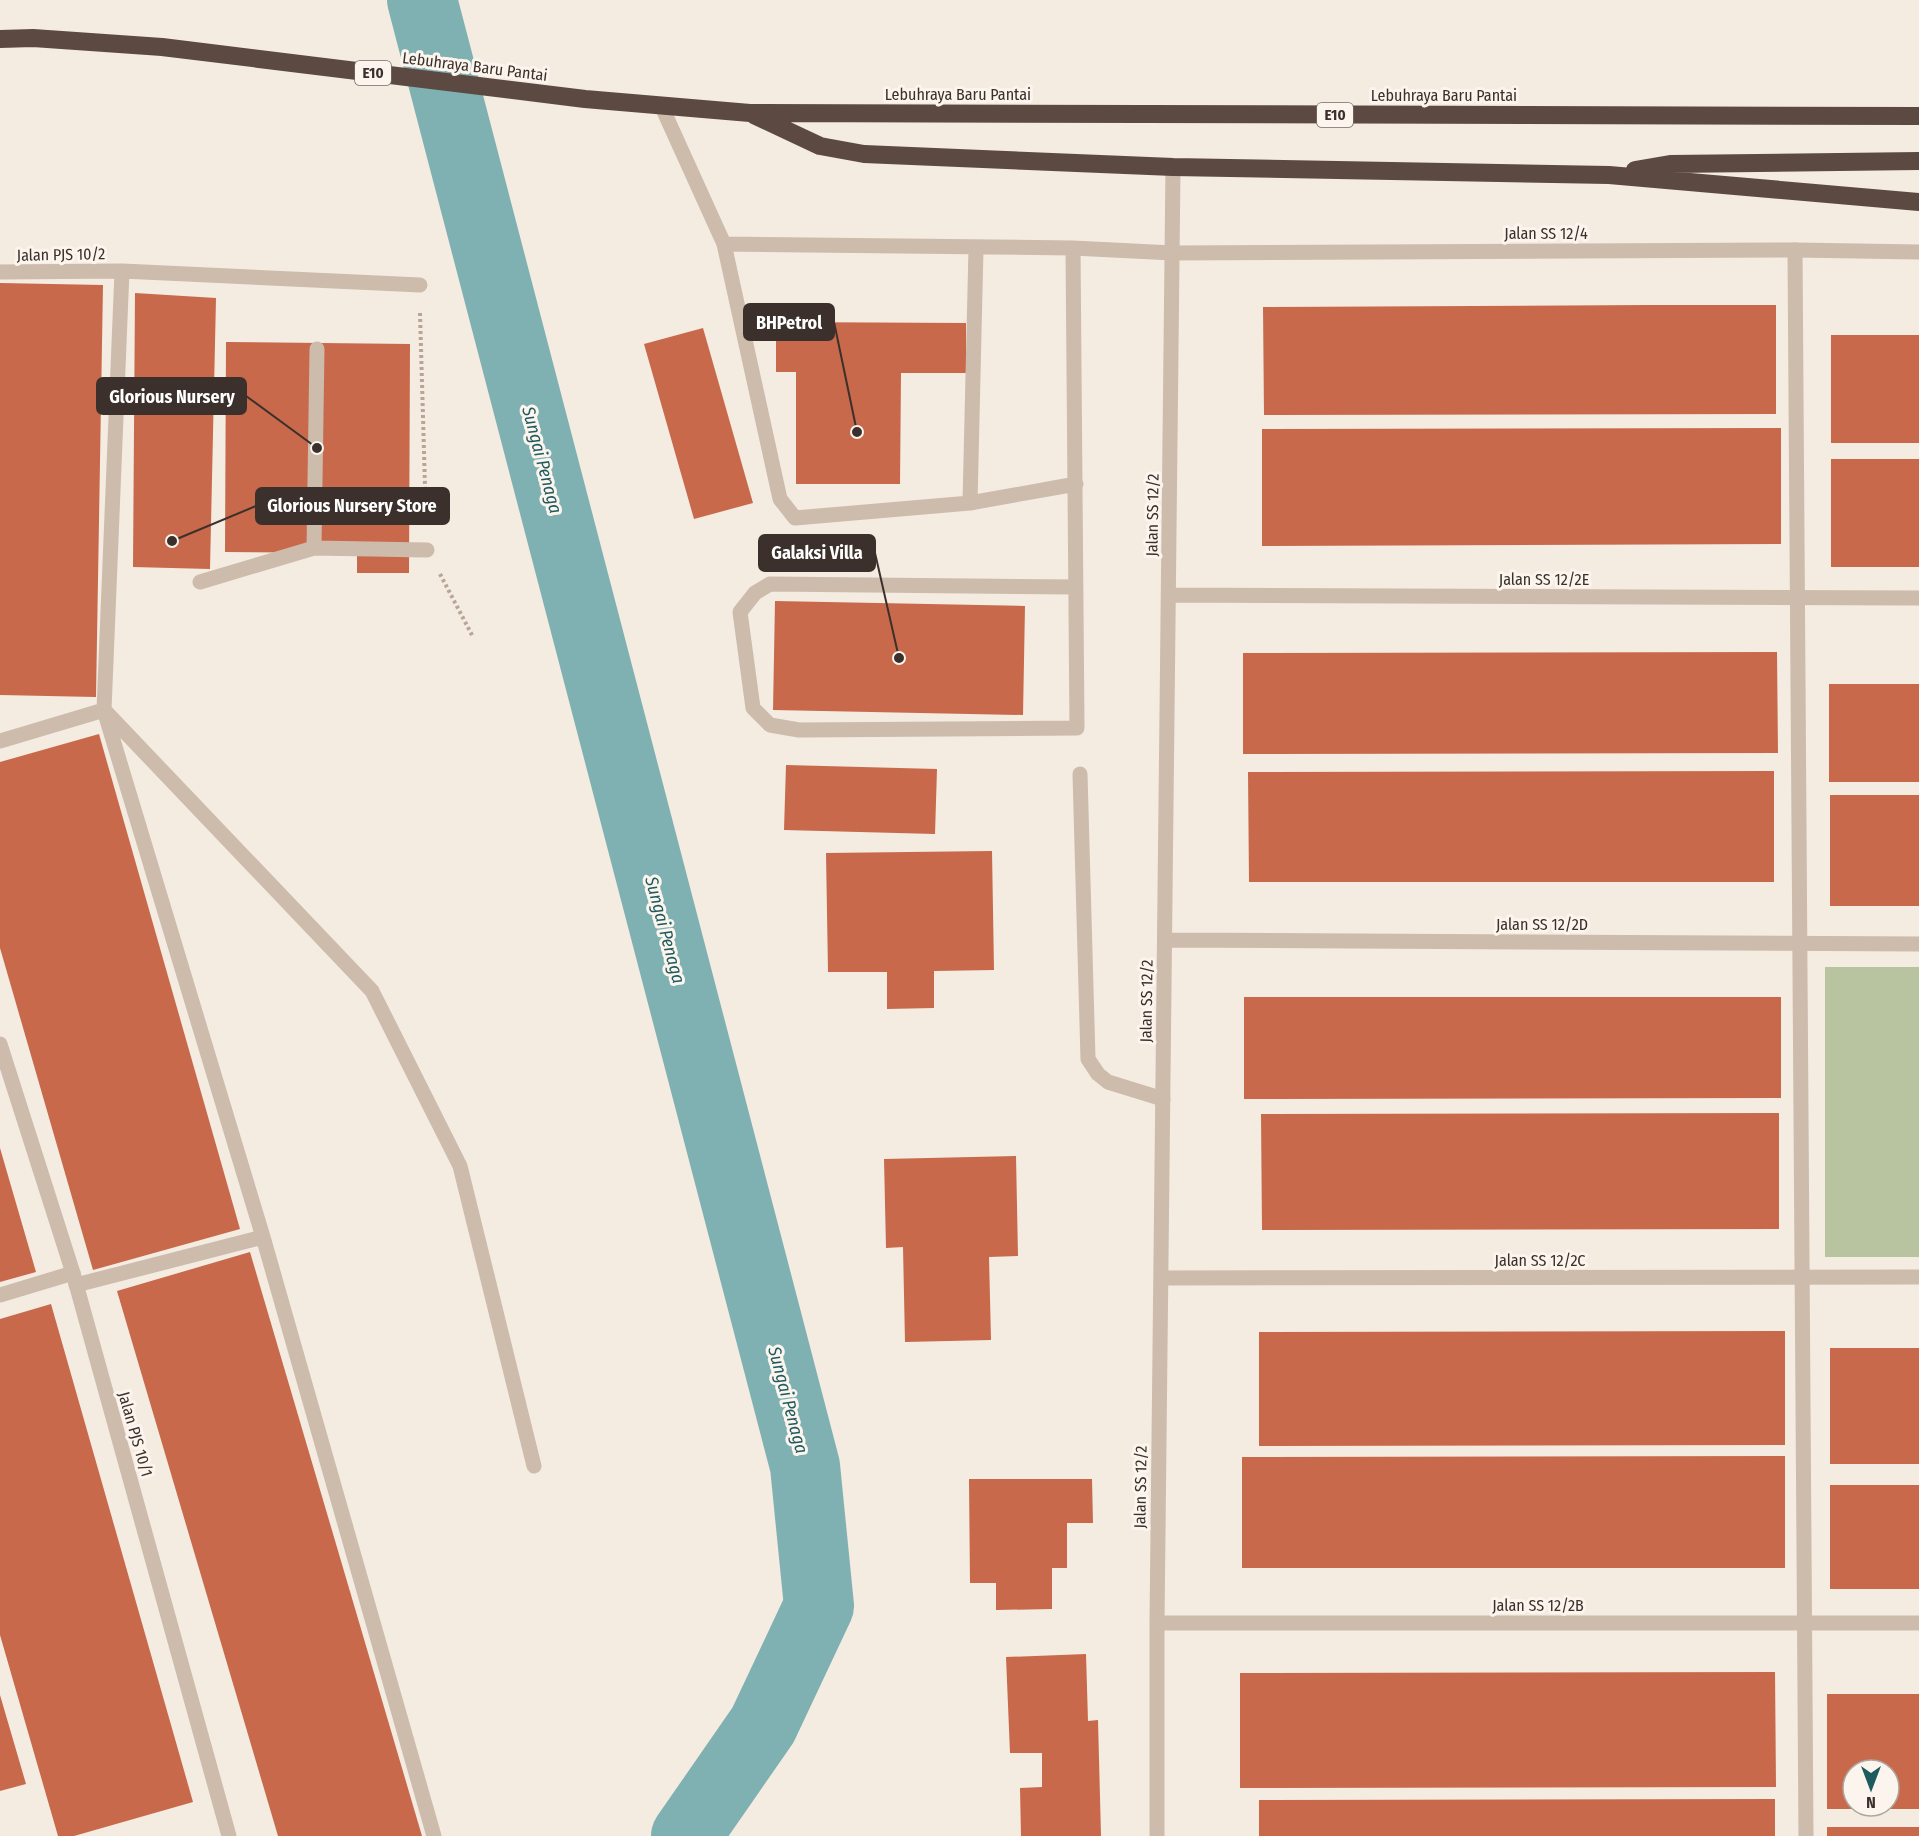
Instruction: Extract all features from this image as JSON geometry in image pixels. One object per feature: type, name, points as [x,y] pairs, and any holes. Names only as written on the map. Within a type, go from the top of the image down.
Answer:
[{"type":"highway","name":"Lebuhraya Baru Pantai","points":[[0,39],[33,38],[162,47],[585,99],[750,113],[1919,116]]},
{"type":"highway","points":[[750,113],[820,147],[864,154],[1173,167],[1609,175],[1919,202]]},
{"type":"highway","points":[[1609,175],[1670,164],[1919,161]]},
{"type":"street","points":[[661,105],[724,244],[780,499],[795,518],[970,503],[1076,484]]},
{"type":"street","name":"Jalan SS 12/2","points":[[1157,1836],[1157,1623],[1173,167]]},
{"type":"street","name":"Jalan SS 12/4","points":[[724,244],[1073,248],[1173,253],[1795,250],[1919,252]]},
{"type":"street","points":[[970,503],[976,248]]},
{"type":"street","points":[[1073,248],[1076,484],[1077,728],[799,730],[770,725],[753,708],[740,612],[755,593],[770,584],[1076,587]]},
{"type":"street","points":[[1795,250],[1806,1836]]},
{"type":"street","points":[[122,271],[104,710],[263,1237],[434,1836]]},
{"type":"street","name":"Jalan PJS 10/2","points":[[0,273],[122,271],[420,285]]},
{"type":"street","points":[[314,548],[317,349]]},
{"type":"street","points":[[200,582],[314,548],[427,550]]},
{"type":"street","name":"Jalan SS 12/2E","points":[[1168,595],[1919,598]]},
{"type":"street","points":[[0,741],[104,710]]},
{"type":"street","points":[[104,710],[372,991],[460,1166],[534,1466]]},
{"type":"street","points":[[1080,774],[1088,1059],[1098,1074],[1108,1082],[1163,1099]]},
{"type":"street","name":"Jalan SS 12/2D","points":[[1165,940],[1919,944]]},
{"type":"street","name":"Jalan PJS 10/1","points":[[0,1044],[75,1279],[229,1836]]},
{"type":"street","points":[[0,1295],[263,1237]]},
{"type":"street","name":"Jalan SS 12/2C","points":[[1161,1278],[1919,1277]]},
{"type":"street","name":"Jalan SS 12/2B","points":[[1157,1623],[1919,1623]]},
{"type":"path","points":[[420,285],[427,550],[473,637]]},
{"type":"green space","points":[[1825,967],[1919,967],[1919,1257],[1825,1257]]},
{"type":"building","points":[[0,283],[103,285],[96,697],[0,695]]},
{"type":"building","points":[[135,293],[216,298],[210,569],[133,567]]},
{"type":"building","points":[[1776,305],[1776,414],[1264,415],[1263,307]]},
{"type":"building","points":[[776,322],[966,323],[966,373],[901,373],[900,484],[796,484],[796,372],[776,372]]},
{"type":"building","points":[[703,328],[753,503],[694,519],[644,344]]},
{"type":"building","points":[[1831,335],[1919,335],[1919,443],[1831,443]]},
{"type":"building","points":[[226,342],[410,344],[409,573],[357,573],[357,553],[225,552]]},
{"type":"building","points":[[1781,428],[1781,544],[1262,546],[1262,429]]},
{"type":"building","points":[[1831,459],[1919,459],[1919,567],[1831,567]]},
{"type":"building","points":[[775,601],[1025,606],[1023,715],[773,710]]},
{"type":"building","points":[[1777,652],[1778,753],[1243,754],[1243,653]]},
{"type":"building","points":[[1829,684],[1919,684],[1919,782],[1829,782]]},
{"type":"building","points":[[99,734],[240,1229],[93,1270],[0,948],[0,762]]},
{"type":"building","points":[[786,765],[937,769],[935,834],[784,830]]},
{"type":"building","points":[[1774,771],[1774,882],[1249,882],[1248,772]]},
{"type":"building","points":[[1830,795],[1919,795],[1919,906],[1830,906]]},
{"type":"building","points":[[992,851],[994,970],[934,971],[934,1008],[887,1009],[887,972],[828,972],[826,853]]},
{"type":"building","points":[[1244,997],[1781,997],[1781,1098],[1244,1099]]},
{"type":"building","points":[[1779,1113],[1779,1229],[1262,1230],[1261,1114]]},
{"type":"building","points":[[0,1148],[36,1272],[0,1282]]},
{"type":"building","points":[[1016,1156],[1018,1256],[989,1257],[991,1340],[905,1342],[903,1247],[886,1248],[884,1159]]},
{"type":"building","points":[[250,1252],[422,1836],[278,1836],[117,1291]]},
{"type":"building","points":[[51,1304],[193,1802],[74,1836],[58,1836],[0,1635],[0,1319]]},
{"type":"building","points":[[1785,1331],[1785,1445],[1259,1446],[1259,1332]]},
{"type":"building","points":[[1830,1348],[1919,1348],[1919,1464],[1830,1464]]},
{"type":"building","points":[[1785,1456],[1785,1568],[1242,1568],[1242,1457]]},
{"type":"building","points":[[969,1479],[1092,1479],[1093,1523],[1067,1523],[1067,1568],[1052,1568],[1052,1609],[996,1610],[996,1583],[970,1583]]},
{"type":"building","points":[[1830,1485],[1919,1485],[1919,1589],[1830,1589]]},
{"type":"building","points":[[1086,1654],[1088,1721],[1098,1720],[1101,1836],[1021,1836],[1020,1788],[1042,1787],[1042,1753],[1010,1753],[1006,1657]]},
{"type":"building","points":[[1775,1672],[1776,1787],[1240,1788],[1240,1673]]},
{"type":"building","points":[[1827,1694],[1919,1694],[1919,1809],[1901,1809],[1901,1758],[1841,1758],[1841,1809],[1827,1809]]},
{"type":"building","points":[[0,1695],[26,1784],[0,1791]]},
{"type":"building","points":[[1775,1799],[1775,1836],[1259,1836],[1259,1800]]},
{"type":"building","points":[[1827,1827],[1919,1827],[1919,1836],[1827,1836]]},
{"type":"waterway","name":"Sungai Penaga","points":[[422,0],[805,1466],[819,1606],[763,1725],[686,1836]]},
{"type":"place","name":"BHPetrol","points":[[857,432]]},
{"type":"place","name":"Glorious Nursery","points":[[317,448]]},
{"type":"place","name":"Glorious Nursery Store","points":[[172,541]]},
{"type":"place","name":"Galaksi Villa","points":[[899,658]]}]
